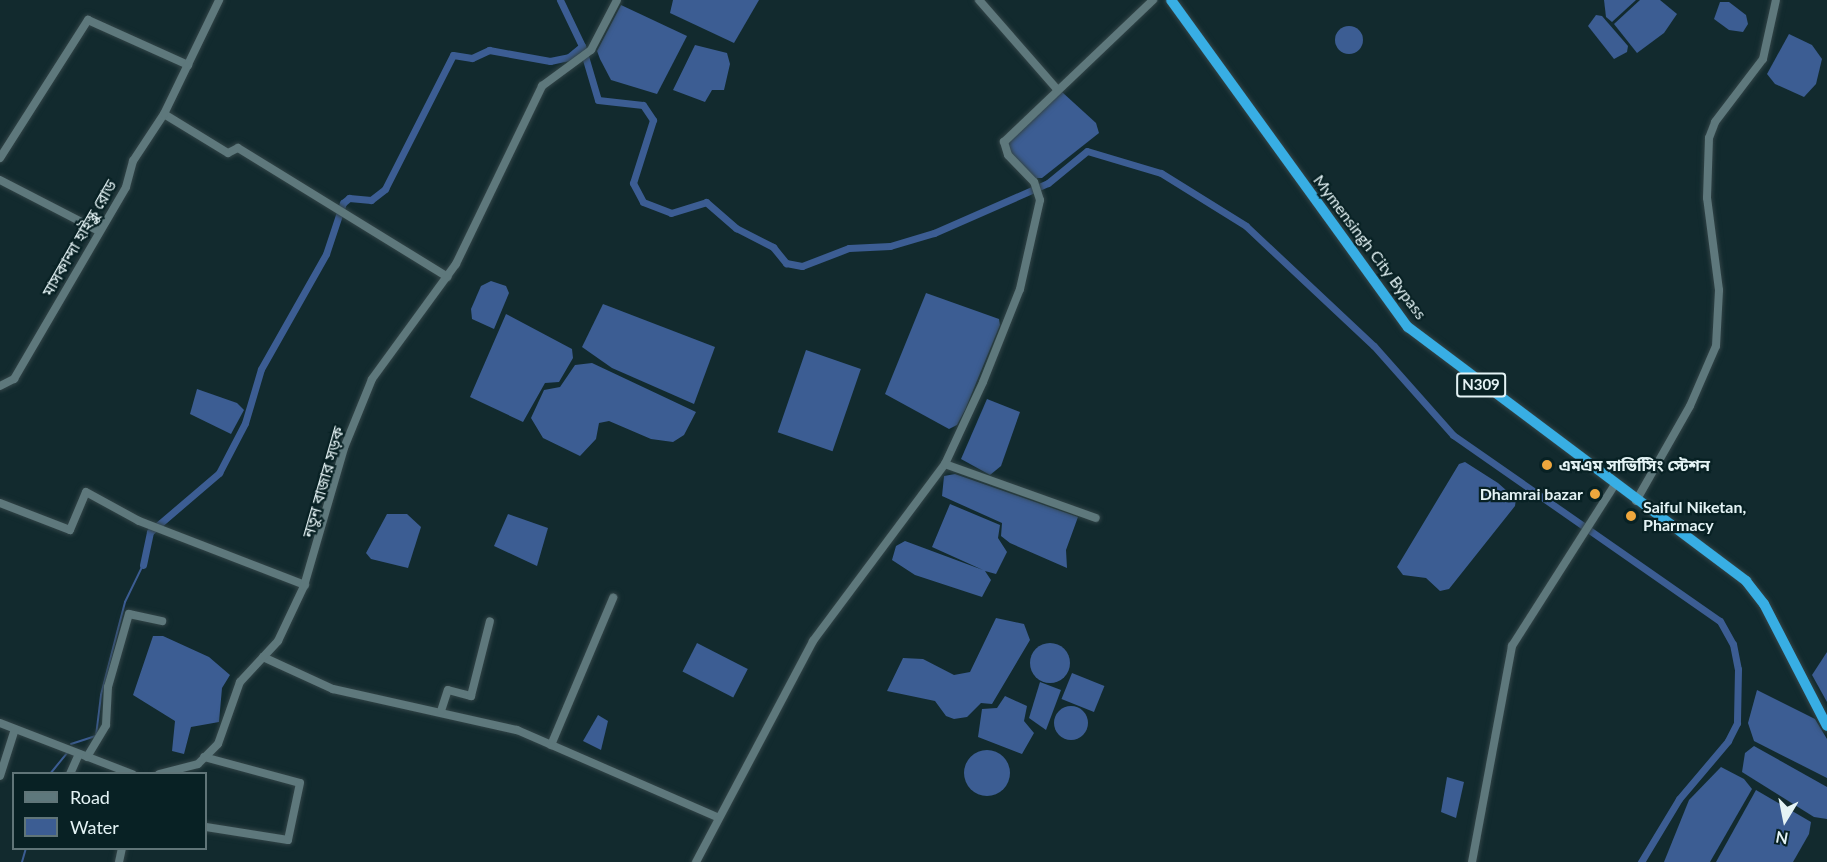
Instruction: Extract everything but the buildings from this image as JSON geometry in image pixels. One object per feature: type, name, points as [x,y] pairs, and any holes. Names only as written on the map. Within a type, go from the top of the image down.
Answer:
[{"type":"highway","name":"Mymensingh City Bypass","points":[[1171,0],[1408,327],[1614,486],[1754,589],[1827,726]]},
{"type":"street","name":"মাসকান্দা হাইস্কুল রোড","points":[[0,386],[14,379],[126,187],[133,160],[164,114],[219,0]]},
{"type":"street","name":"নতুন বাজার সড়ক","points":[[187,770],[218,744],[240,682],[278,641],[305,585],[344,448],[372,379],[448,277],[532,102],[554,74],[591,50],[617,0]]},
{"type":"street","points":[[979,0],[1057,89]]},
{"type":"street","points":[[696,862],[813,641],[945,464],[1020,289],[1040,194],[1034,182],[1008,155],[1004,142],[1057,89],[1153,0]]},
{"type":"street","points":[[1636,501],[1690,406],[1716,346],[1719,290],[1707,198],[1709,138],[1715,122],[1763,59],[1776,0]]},
{"type":"street","points":[[0,158],[88,20],[188,65]]},
{"type":"street","points":[[164,114],[228,153],[238,148],[448,277]]},
{"type":"street","points":[[0,180],[99,231]]},
{"type":"street","points":[[945,464],[1096,518]]},
{"type":"street","points":[[1472,862],[1512,646],[1591,518],[1614,486]]},
{"type":"street","points":[[0,503],[69,530],[86,492],[139,521],[305,585]]},
{"type":"street","points":[[551,745],[614,598]]},
{"type":"street","points":[[71,772],[106,725],[108,687],[129,614],[162,621]]},
{"type":"street","points":[[441,711],[448,690],[471,696],[490,621]]},
{"type":"street","points":[[263,657],[333,689],[441,711],[517,730],[719,818]]},
{"type":"street","points":[[0,723],[127,772]]},
{"type":"street","points":[[0,776],[15,729]]},
{"type":"street","points":[[204,757],[300,783],[288,840],[207,827]]},
{"type":"water","points":[[673,0],[759,0],[734,43],[670,13]]},
{"type":"water","points":[[1604,0],[1636,0],[1612,22],[1606,17]]},
{"type":"water","points":[[1640,0],[1660,0],[1677,14],[1664,33],[1637,53],[1614,24]]},
{"type":"water","points":[[1720,2],[1729,2],[1746,15],[1748,24],[1743,32],[1729,30],[1714,19]]},
{"type":"water","points":[[621,5],[687,36],[657,94],[611,80],[600,59],[597,51]]},
{"type":"water","points":[[1596,15],[1602,16],[1628,46],[1627,52],[1614,59],[1588,26]]},
{"type":"water","points":[[1349,26],[1359,30],[1363,40],[1359,50],[1349,54],[1339,50],[1335,40],[1339,30]]},
{"type":"water","points":[[1789,34],[1812,45],[1822,59],[1816,84],[1804,97],[1775,84],[1767,74]]},
{"type":"water","points":[[695,45],[727,53],[730,64],[724,90],[712,90],[705,102],[673,90]]},
{"type":"water","points":[[1062,92],[1096,123],[1099,133],[1042,178],[1033,178],[1010,154],[1007,143]]},
{"type":"water","points":[[491,281],[506,286],[509,293],[494,329],[472,319],[471,309],[481,286]]},
{"type":"water","points":[[926,293],[999,319],[1000,325],[965,410],[957,425],[949,429],[885,394]]},
{"type":"water","points":[[603,304],[715,347],[694,404],[612,368],[582,347]]},
{"type":"water","points":[[506,314],[572,349],[573,358],[559,382],[545,383],[523,422],[470,397]]},
{"type":"water","points":[[806,350],[861,369],[833,451],[778,432]]},
{"type":"water","points":[[592,363],[696,412],[684,435],[673,442],[651,439],[609,421],[599,423],[596,439],[580,456],[543,438],[531,418],[544,390],[560,387],[575,365]]},
{"type":"water","points":[[197,389],[237,403],[244,410],[231,434],[190,414]]},
{"type":"water","points":[[987,399],[1020,412],[1001,466],[990,475],[961,459]]},
{"type":"water","points":[[1465,462],[1498,483],[1516,499],[1515,506],[1449,589],[1440,591],[1426,578],[1403,575],[1397,567],[1459,464]]},
{"type":"water","points":[[955,474],[1078,517],[1066,550],[1067,568],[1010,543],[1001,536],[1002,523],[942,496],[944,476]]},
{"type":"water","points":[[950,504],[1000,525],[998,538],[1007,552],[996,574],[985,571],[991,580],[982,597],[915,575],[892,560],[896,546],[905,541],[983,570],[932,547]]},
{"type":"water","points":[[387,514],[407,514],[421,527],[408,568],[371,559],[366,553]]},
{"type":"water","points":[[508,514],[548,528],[537,566],[494,546]]},
{"type":"water","points":[[996,618],[1024,624],[1030,640],[992,704],[981,703],[967,717],[954,719],[946,716],[935,701],[887,691],[903,658],[923,659],[954,675],[970,672]]},
{"type":"water","points":[[153,636],[163,636],[209,657],[230,675],[222,688],[219,722],[191,727],[184,754],[172,751],[175,721],[133,695]]},
{"type":"water","points":[[697,643],[748,669],[733,697],[682,672]]},
{"type":"water","points":[[1050,643],[1064,649],[1070,663],[1064,677],[1050,683],[1036,677],[1030,663],[1036,649]]},
{"type":"water","points":[[1827,652],[1827,702],[1812,675]]},
{"type":"water","points":[[1072,673],[1104,686],[1094,712],[1062,699]]},
{"type":"water","points":[[1040,682],[1061,690],[1046,730],[1029,718]]},
{"type":"water","points":[[1757,690],[1815,719],[1827,739],[1827,778],[1754,741],[1748,723]]},
{"type":"water","points":[[1005,696],[1027,706],[1024,721],[1034,733],[1022,754],[978,737],[982,709],[997,708]]},
{"type":"water","points":[[1071,706],[1083,711],[1088,723],[1083,735],[1071,740],[1059,735],[1054,723],[1059,711]]},
{"type":"water","points":[[598,715],[608,721],[601,750],[583,741]]},
{"type":"water","points":[[1754,746],[1827,787],[1827,819],[1814,817],[1742,772],[1745,753]]},
{"type":"water","points":[[987,750],[1003,757],[1010,773],[1003,789],[987,796],[971,789],[964,773],[971,757]]},
{"type":"water","points":[[1721,767],[1744,779],[1752,789],[1710,862],[1664,862],[1689,800]]},
{"type":"water","points":[[1447,777],[1464,782],[1456,818],[1441,812]]},
{"type":"water","points":[[1756,790],[1811,822],[1809,834],[1793,862],[1716,862]]},
{"type":"waterway","points":[[560,0],[582,46],[598,100],[643,105],[653,120],[633,183],[643,202],[671,213],[706,202],[736,228],[773,247],[786,263],[802,266],[849,248],[890,246],[934,233],[1048,183],[1087,151],[1161,173],[1246,226],[1374,346],[1453,435],[1720,621],[1733,644],[1738,669],[1737,723],[1728,741],[1679,799],[1641,862]]},
{"type":"waterway","points":[[143,565],[150,532],[219,473],[245,423],[261,369],[326,254],[343,203],[349,198],[371,200],[385,189],[453,55],[472,58],[489,50],[550,61],[569,57],[582,46]]},
{"type":"waterway","points":[[71,744],[96,736],[101,695],[125,602],[143,565]]},
{"type":"waterway","points":[[52,772],[67,753]]},
{"type":"waterway","points":[[22,862],[25,850]]},
{"type":"place","name":"এমএম সাভ‌িসি‌িং স্ট‌েশন","points":[[1547,465]]},
{"type":"place","name":"Dhamrai bazar","points":[[1595,494]]},
{"type":"place","name":"Saiful Niketan, Pharmacy","points":[[1631,516]]}]
